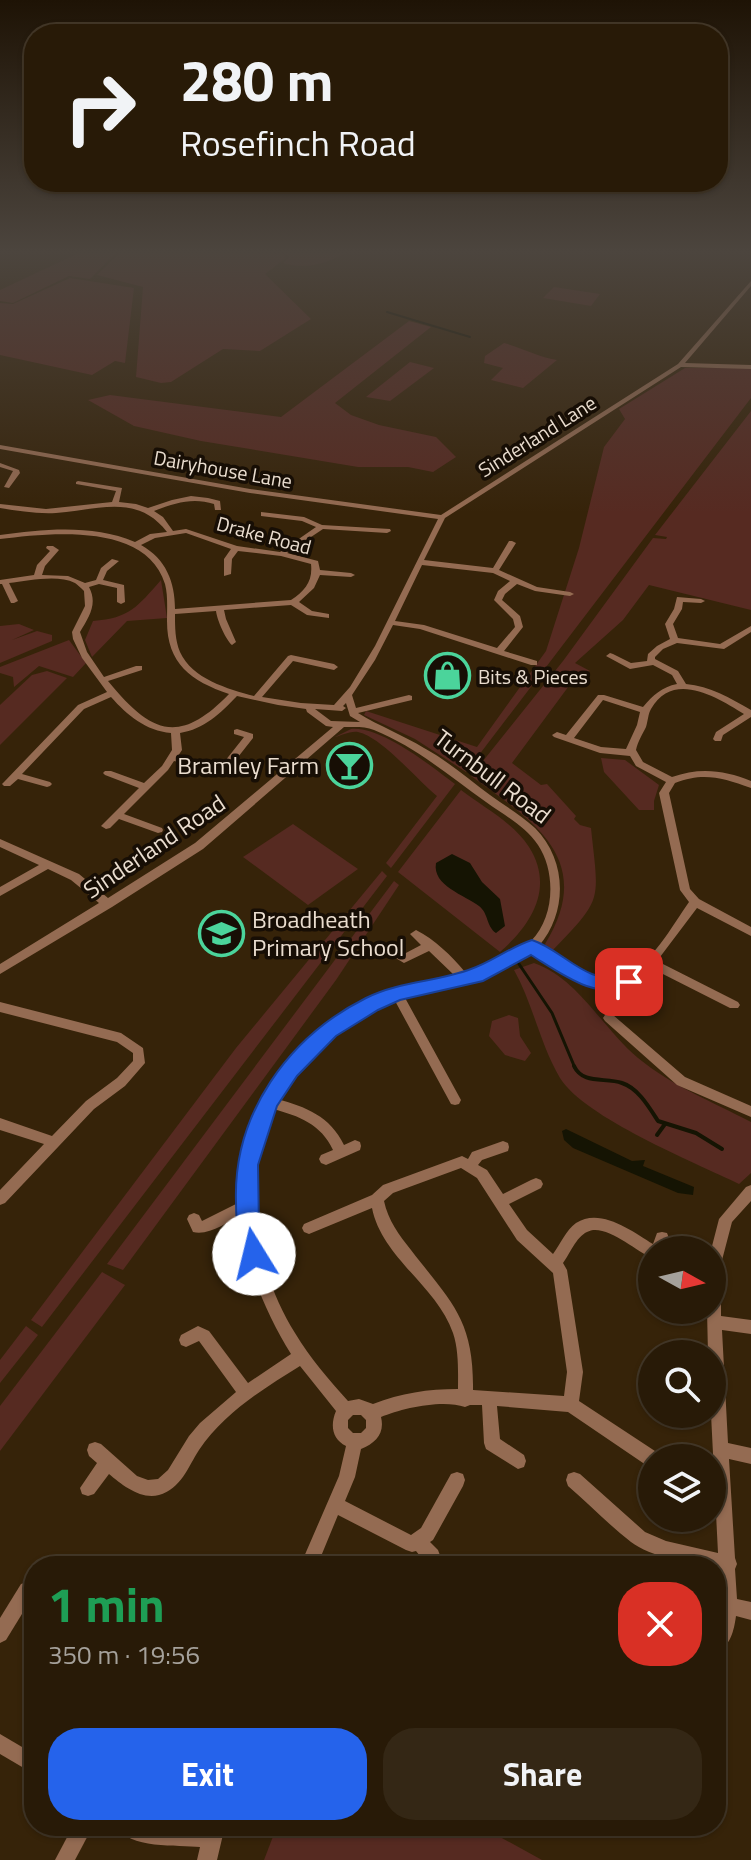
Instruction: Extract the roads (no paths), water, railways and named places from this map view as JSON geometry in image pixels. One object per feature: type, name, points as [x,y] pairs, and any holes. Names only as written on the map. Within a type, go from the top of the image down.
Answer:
[{"type":"street","name":"Sinderland Lane","points":[[442,517],[680,365],[702,340]]},
{"type":"street","points":[[680,365],[751,367]]},
{"type":"street","name":"Dairyhouse Lane","points":[[0,447],[253,492],[442,517]]},
{"type":"street","points":[[0,465],[16,470],[28,469]]},
{"type":"street","points":[[7,487],[16,470]]},
{"type":"street","points":[[78,483],[120,489],[130,487]]},
{"type":"street","points":[[115,504],[120,489]]},
{"type":"street","points":[[149,510],[188,498],[209,500],[217,503],[218,508]]},
{"type":"street","points":[[0,506],[45,511],[115,504],[149,510],[158,515],[170,531],[134,546]]},
{"type":"street","points":[[264,514],[304,519],[321,527],[372,534],[387,531]]},
{"type":"street","points":[[319,741],[324,713],[349,697],[393,623],[396,608],[442,517]]},
{"type":"street","points":[[281,554],[321,527]]},
{"type":"street","points":[[0,537],[72,531],[108,536],[134,546],[162,568],[169,584],[174,648],[178,658],[204,680],[235,693],[306,708],[334,708],[352,713],[409,698]]},
{"type":"street","name":"Drake Road","points":[[170,531],[198,533],[236,548],[281,554],[315,563],[317,572],[309,591],[293,602]]},
{"type":"street","points":[[495,571],[513,543]]},
{"type":"street","points":[[38,576],[41,565],[55,550],[50,548]]},
{"type":"street","points":[[227,574],[228,559],[236,548]]},
{"type":"street","points":[[99,581],[104,570],[115,561]]},
{"type":"street","points":[[419,562],[495,571],[521,582],[570,594]]},
{"type":"street","points":[[317,572],[351,575]]},
{"type":"street","points":[[14,601],[3,582],[38,576],[66,578],[83,587],[89,593],[90,603],[76,632],[78,641],[112,693],[153,727],[175,732],[197,727],[210,720],[235,693]]},
{"type":"street","points":[[83,587],[99,581],[121,587],[121,602]]},
{"type":"street","points":[[498,652],[519,627],[517,618],[498,600],[501,593],[521,582]]},
{"type":"street","points":[[674,639],[669,624],[680,599],[701,601]]},
{"type":"street","points":[[171,612],[293,602],[310,613],[326,616]]},
{"type":"street","points":[[220,610],[220,618],[231,633],[232,642]]},
{"type":"street","points":[[393,623],[421,627],[534,663]]},
{"type":"street","points":[[682,685],[675,673],[654,662],[651,656],[674,639],[721,647],[751,628]]},
{"type":"street","points":[[610,656],[630,666],[654,662]]},
{"type":"street","points":[[258,697],[291,658],[334,667]]},
{"type":"street","points":[[102,680],[139,668]]},
{"type":"street","points":[[671,781],[639,764],[631,746],[642,725],[645,710],[661,692],[682,685],[710,691],[751,714],[719,734],[718,739]]},
{"type":"street","points":[[7,784],[81,707],[112,693]]},
{"type":"street","points":[[349,697],[352,713]]},
{"type":"street","points":[[568,739],[601,697],[645,710]]},
{"type":"street","points":[[306,708],[324,720],[342,725]]},
{"type":"street","name":"Sinderland Road","points":[[0,970],[222,829],[319,741],[351,721],[352,713]]},
{"type":"street","name":"Turnbull Road","points":[[346,1411],[301,1357],[276,1314],[261,1278],[248,1230],[247,1165],[268,1102],[290,1070],[329,1030],[371,1004],[397,993],[493,970],[532,947],[548,926],[556,898],[550,859],[533,833],[444,765],[352,713]]},
{"type":"street","name":"Turnbull Road","points":[[342,725],[376,727]]},
{"type":"street","points":[[106,826],[172,758],[177,750],[175,732]]},
{"type":"street","points":[[172,758],[205,765],[228,764],[250,736],[237,732]]},
{"type":"street","points":[[557,735],[600,750],[632,753]]},
{"type":"street","points":[[108,773],[146,787]]},
{"type":"street","points":[[751,785],[705,773],[691,773],[671,781],[664,793],[682,882],[695,902],[751,932]]},
{"type":"street","points":[[16,775],[47,784]]},
{"type":"street","points":[[117,815],[158,830]]},
{"type":"street","points":[[0,843],[75,877],[108,904]]},
{"type":"street","points":[[0,892],[47,865]]},
{"type":"street","points":[[532,947],[578,977],[600,983],[629,982],[651,963],[695,902]]},
{"type":"street","points":[[416,934],[464,979]]},
{"type":"street","points":[[391,950],[404,959],[430,945]]},
{"type":"street","points":[[651,963],[734,1005]]},
{"type":"street","points":[[397,993],[455,1100]]},
{"type":"street","points":[[0,1007],[121,1038],[139,1051],[139,1063],[132,1072],[90,1105],[0,1199]]},
{"type":"street","points":[[609,1018],[627,1027],[681,1081],[751,1112]]},
{"type":"street","points":[[268,1102],[322,1122],[335,1138],[341,1152]]},
{"type":"street","points":[[0,1124],[53,1142]]},
{"type":"street","points":[[326,1159],[355,1146]]},
{"type":"street","points":[[471,1165],[477,1156],[503,1147]]},
{"type":"street","points":[[309,1228],[377,1199],[388,1189],[454,1163],[471,1165],[482,1174],[522,1235],[555,1262],[564,1281],[575,1372],[571,1405]]},
{"type":"street","points":[[500,1202],[536,1184]]},
{"type":"street","points":[[722,1236],[726,1219],[751,1191]]},
{"type":"street","points":[[377,1199],[379,1213],[391,1232],[457,1323],[463,1350],[465,1399]]},
{"type":"street","points":[[194,1219],[198,1228],[203,1227],[248,1205]]},
{"type":"street","points":[[555,1262],[581,1228],[589,1225],[609,1228],[638,1239]]},
{"type":"street","points":[[714,1324],[722,1444]]},
{"type":"street","points":[[726,1324],[751,1327]]},
{"type":"street","points":[[186,1340],[198,1333],[204,1336],[247,1394]]},
{"type":"street","points":[[95,1450],[147,1488],[159,1488],[168,1482],[206,1428],[247,1394],[301,1357]]},
{"type":"street","points":[[489,1399],[492,1443],[518,1461]]},
{"type":"street","points":[[371,1413],[404,1400],[489,1399],[571,1405],[638,1450]]},
{"type":"street","points":[[359,1406],[371,1413],[375,1423],[372,1433],[365,1440],[355,1442],[345,1437],[341,1427],[346,1411],[359,1406]]},
{"type":"street","points":[[312,1556],[347,1477],[355,1442]]},
{"type":"street","points":[[726,1451],[751,1456]]},
{"type":"street","points":[[88,1488],[108,1462]]},
{"type":"street","points":[[419,1542],[457,1480]]},
{"type":"street","points":[[574,1480],[639,1538],[692,1556]]},
{"type":"street","points":[[335,1505],[404,1543],[419,1542]]},
{"type":"street","points":[[725,1532],[729,1564],[726,1625]]},
{"type":"street","points":[[419,1542],[432,1556]]},
{"type":"street","points":[[0,1634],[24,1595]]},
{"type":"street","points":[[729,1606],[751,1611]]},
{"type":"street","points":[[0,1743],[24,1757]]},
{"type":"street","points":[[65,1860],[78,1836]]},
{"type":"street","points":[[207,1860],[212,1836]]},
{"type":"waterway","points":[[519,964],[552,1013],[574,1067]]},
{"type":"waterway","points":[[574,1067],[583,1076],[628,1085],[643,1099],[658,1121],[696,1133],[722,1149]]},
{"type":"waterway","points":[[657,1135],[665,1124]]},
{"type":"place","name":"Bits & Pieces","points":[[447,676]]},
{"type":"place","name":"Bramley Farm","points":[[350,765]]},
{"type":"place","name":"Broadheath Primary School","points":[[221,933]]}]
